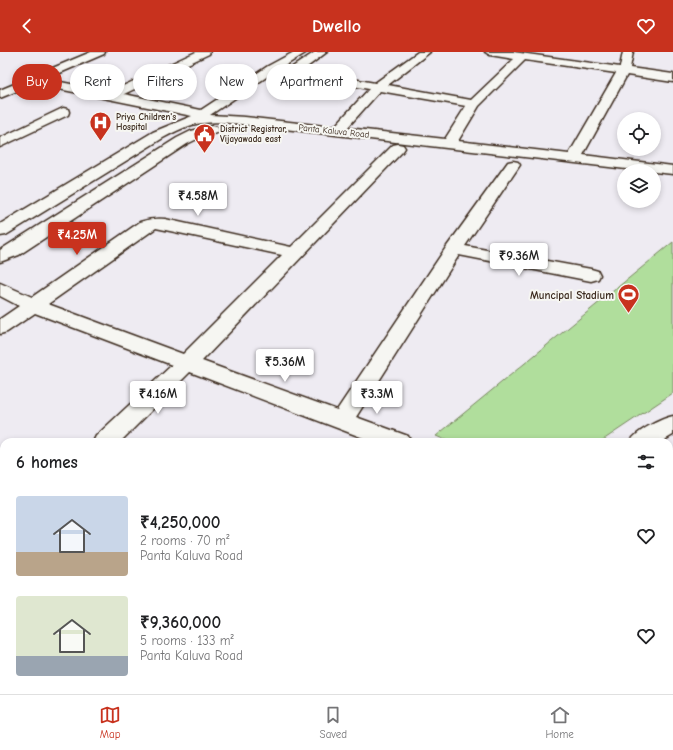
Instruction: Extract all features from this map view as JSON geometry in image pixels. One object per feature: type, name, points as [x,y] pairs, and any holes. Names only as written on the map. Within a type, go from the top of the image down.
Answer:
[{"type":"street","points":[[62,68],[100,52]]},
{"type":"street","points":[[125,89],[205,52]]},
{"type":"street","points":[[280,64],[302,52]]},
{"type":"street","points":[[304,64],[322,52]]},
{"type":"street","points":[[337,131],[377,87],[425,52]]},
{"type":"street","points":[[490,52],[525,54],[605,63],[673,78]]},
{"type":"street","points":[[574,158],[624,68],[628,52]]},
{"type":"street","points":[[450,144],[474,104],[525,54]]},
{"type":"street","points":[[624,68],[673,72]]},
{"type":"street","points":[[124,100],[197,123],[266,72]]},
{"type":"street","points":[[357,83],[474,104]]},
{"type":"street","points":[[0,94],[12,89]]},
{"type":"street","points":[[219,125],[238,107]]},
{"type":"street","points":[[0,143],[63,112]]},
{"type":"street","name":"Panta Kaluva Road","points":[[0,231],[158,135],[175,126],[197,123],[208,130],[219,125],[337,131],[673,170]]},
{"type":"street","name":"Panta Kaluva Road","points":[[0,257],[13,251],[143,165],[197,123]]},
{"type":"street","name":"Panta Kaluva Road","points":[[219,125],[243,131],[398,148],[513,165],[617,176]]},
{"type":"street","points":[[0,130],[18,135]]},
{"type":"street","points":[[109,438],[188,362],[398,148]]},
{"type":"street","points":[[342,421],[454,249],[513,165]]},
{"type":"street","points":[[661,182],[673,183]]},
{"type":"street","points":[[0,328],[151,224],[165,224],[295,253]]},
{"type":"street","points":[[454,249],[591,275]]},
{"type":"street","points":[[0,290],[33,305],[388,438]]},
{"type":"street","points":[[649,438],[673,424]]},
{"type":"green space","name":"Muncipal Stadium","points":[[673,242],[673,393],[606,438],[441,438],[436,436]]},
{"type":"place","name":"Priya Children's Hospital","points":[[101,142]]},
{"type":"place","name":"District Registrar, Vijayawada east","points":[[204,154]]},
{"type":"place","name":"Muncipal Stadium","points":[[629,314]]}]
